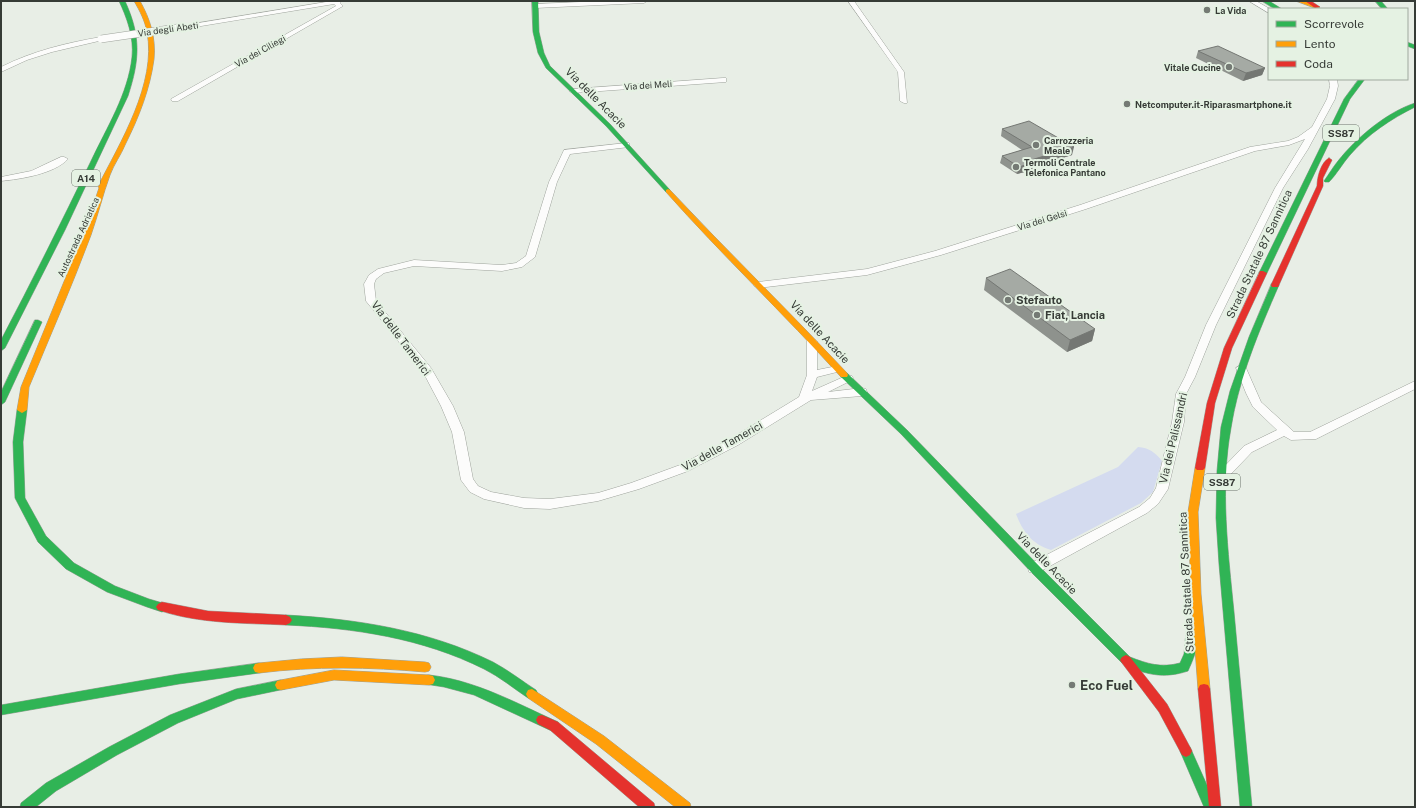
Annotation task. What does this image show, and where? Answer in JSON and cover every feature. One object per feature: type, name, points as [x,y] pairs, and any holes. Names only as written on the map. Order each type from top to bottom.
[{"type":"main road","name":"Autostrada Adriatica","points":[[1,348],[51,252],[102,144],[128,84],[134,61],[134,41],[130,21],[122,1]]},
{"type":"main road","name":"Autostrada Adriatica","points":[[64,267],[107,175],[136,110],[147,81],[151,39],[144,13],[137,1]]},
{"type":"main road","points":[[1265,1],[1277,8]]},
{"type":"main road","points":[[1300,1],[1317,7],[1308,1]]},
{"type":"main road","name":"Via delle Acacie","points":[[535,3],[536,32],[541,53],[548,67],[608,125],[647,166],[698,224],[758,284],[837,369],[904,432],[1034,568],[1126,660]]},
{"type":"main road","points":[[1347,99],[1350,84],[1348,80]]},
{"type":"main road","points":[[1347,99],[1361,80]]},
{"type":"main road","points":[[1357,100],[1362,80]]},
{"type":"main road","name":"Strada Statale 87 Sannitica","points":[[1215,807],[1196,594],[1194,512],[1207,423],[1216,384],[1228,348],[1250,299],[1347,99]]},
{"type":"main road","points":[[1320,186],[1328,180],[1340,163],[1367,134],[1391,116],[1415,105]]},
{"type":"main road","name":"SS87","points":[[1247,807],[1223,549],[1222,476],[1230,406],[1241,368],[1255,330],[1320,186],[1320,178],[1333,150]]},
{"type":"main road","points":[[107,175],[88,236],[25,387],[18,442],[20,498],[42,539],[70,566],[111,589],[147,603],[185,613],[234,618],[323,621],[376,628],[431,642],[489,666],[600,740],[685,807]]},
{"type":"main road","points":[[1,402],[41,317]]},
{"type":"main road","name":"SS87","points":[[1126,660],[1146,670],[1167,673],[1184,667],[1190,654],[1196,594]]},
{"type":"main road","points":[[1126,660],[1163,708],[1191,761],[1211,807]]},
{"type":"main road","points":[[1,710],[178,680],[297,663],[351,661],[434,668]]},
{"type":"main road","points":[[453,674],[466,678],[554,726],[649,807]]},
{"type":"main road","points":[[26,807],[51,787],[113,751],[174,719],[236,694],[334,675],[439,680],[475,691],[554,726]]},
{"type":"main road","points":[[507,689],[542,700]]},
{"type":"street","points":[[535,3],[644,1]]},
{"type":"street","points":[[851,1],[901,72],[904,101]]},
{"type":"street","points":[[1252,1],[1268,9]]},
{"type":"street","name":"Via degli Abeti","points":[[1,70],[16,62],[40,53],[68,45],[337,2]]},
{"type":"street","name":"Via dei Ciliegi","points":[[175,99],[340,6],[337,2]]},
{"type":"street","name":"Via dei Meli","points":[[573,91],[723,80]]},
{"type":"street","name":"Via dei Palissandri","points":[[1034,568],[1143,510],[1154,501],[1162,489],[1178,422],[1181,394],[1190,377],[1211,325],[1268,209],[1288,173],[1304,149],[1331,99],[1334,86],[1333,80]]},
{"type":"street","name":"Via dei Gelsi","points":[[758,284],[867,272],[938,253],[1090,205],[1253,149],[1289,143],[1307,135],[1317,125]]},
{"type":"street","name":"Via delle Tamerici","points":[[626,145],[567,152],[553,182],[530,258],[519,265],[502,268],[414,263],[381,271],[372,277],[369,284],[371,301],[427,370],[447,406],[458,432],[467,480],[474,489],[488,496],[524,503],[550,504],[598,497],[684,468],[734,442],[804,398],[848,378]]},
{"type":"street","points":[[1,179],[22,177],[49,168],[64,159]]},
{"type":"street","points":[[804,398],[812,375],[812,341]]},
{"type":"street","points":[[1241,368],[1257,404],[1291,436],[1312,436],[1415,385]]},
{"type":"street","points":[[812,375],[837,369]]},
{"type":"street","name":"Via delle Tamerici","points":[[804,398],[862,392]]},
{"type":"street","points":[[1222,476],[1241,454],[1284,431]]},
{"type":"shaded area","points":[[1138,447],[1152,451],[1162,461],[1153,492],[1141,503],[1051,550],[1033,541],[1025,532],[1016,514],[1118,467]]},
{"type":"building","points":[[1218,46],[1265,68],[1246,73],[1198,51]]},
{"type":"building","points":[[1029,121],[1074,147],[1031,160],[1034,162],[1019,167],[1002,156],[1032,147],[1002,129]]},
{"type":"building","points":[[1010,269],[1095,329],[1070,340],[986,278]]},
{"type":"traffic: fast","points":[[1,348],[38,277],[125,96],[133,69],[135,42],[128,14],[122,1]]},
{"type":"traffic: fast","points":[[535,1],[536,32],[541,53],[548,67],[608,125],[668,191]]},
{"type":"traffic: fast","points":[[1265,1],[1277,8]]},
{"type":"traffic: fast","points":[[1378,1],[1384,8]]},
{"type":"traffic: fast","points":[[1408,44],[1415,47]]},
{"type":"traffic: fast","points":[[1263,273],[1347,99],[1361,80]]},
{"type":"traffic: fast","points":[[1327,181],[1349,152],[1375,128],[1415,105]]},
{"type":"traffic: fast","points":[[1246,807],[1224,564],[1221,518],[1221,471],[1226,427],[1240,373],[1253,337],[1275,285]]},
{"type":"traffic: fast","points":[[1,402],[38,322]]},
{"type":"traffic: fast","points":[[844,375],[904,432],[1037,571],[1126,660]]},
{"type":"traffic: fast","points":[[22,410],[18,442],[20,498],[42,539],[70,566],[111,589],[147,603],[162,607]]},
{"type":"traffic: fast","points":[[286,620],[312,621],[364,627],[415,638],[465,655],[489,666],[532,694]]},
{"type":"traffic: fast","points":[[1128,661],[1143,668],[1156,671],[1169,671],[1184,667],[1190,654],[1192,632]]},
{"type":"traffic: fast","points":[[1,710],[179,679],[259,668]]},
{"type":"traffic: fast","points":[[429,680],[460,685],[493,697],[554,726]]},
{"type":"traffic: fast","points":[[26,807],[51,787],[113,751],[174,719],[236,694],[281,685]]},
{"type":"traffic: fast","points":[[1186,751],[1209,803]]},
{"type":"traffic: slow","points":[[101,186],[136,115],[148,76],[151,57],[151,38],[146,19],[137,1]]},
{"type":"traffic: slow","points":[[1299,1],[1317,7]]},
{"type":"traffic: slow","points":[[22,410],[25,387],[87,235],[107,175]]},
{"type":"traffic: slow","points":[[668,191],[698,224],[797,324],[844,375]]},
{"type":"traffic: slow","points":[[1200,468],[1193,512],[1196,594],[1204,689]]},
{"type":"traffic: slow","points":[[259,668],[280,665],[342,662],[425,667]]},
{"type":"traffic: slow","points":[[281,685],[334,675],[429,680]]},
{"type":"traffic: slow","points":[[532,694],[600,740],[685,807]]},
{"type":"traffic: jam","points":[[1308,1],[1317,7]]},
{"type":"traffic: jam","points":[[1275,285],[1320,186],[1320,178],[1329,160]]},
{"type":"traffic: jam","points":[[1200,468],[1211,403],[1228,348],[1263,273]]},
{"type":"traffic: jam","points":[[162,607],[177,611],[208,615],[286,620]]},
{"type":"traffic: jam","points":[[1126,660],[1163,708],[1186,751]]},
{"type":"traffic: jam","points":[[1204,689],[1215,807]]},
{"type":"traffic: jam","points":[[542,720],[554,726],[649,807]]},
{"type":"place","name":"La Vida","points":[[1207,10]]},
{"type":"place","name":"Vitale Cucine","points":[[1229,67]]},
{"type":"place","name":"Netcomputer.it-Riparasmartphone.it","points":[[1127,104]]},
{"type":"place","name":"Carrozzeria Meale","points":[[1036,145]]},
{"type":"place","name":"Termoli Centrale Telefonica Pantano","points":[[1016,167]]},
{"type":"place","name":"Stefauto","points":[[1008,300]]},
{"type":"place","name":"Fiat, Lancia","points":[[1037,315]]},
{"type":"place","name":"Eco Fuel","points":[[1072,685]]}]
